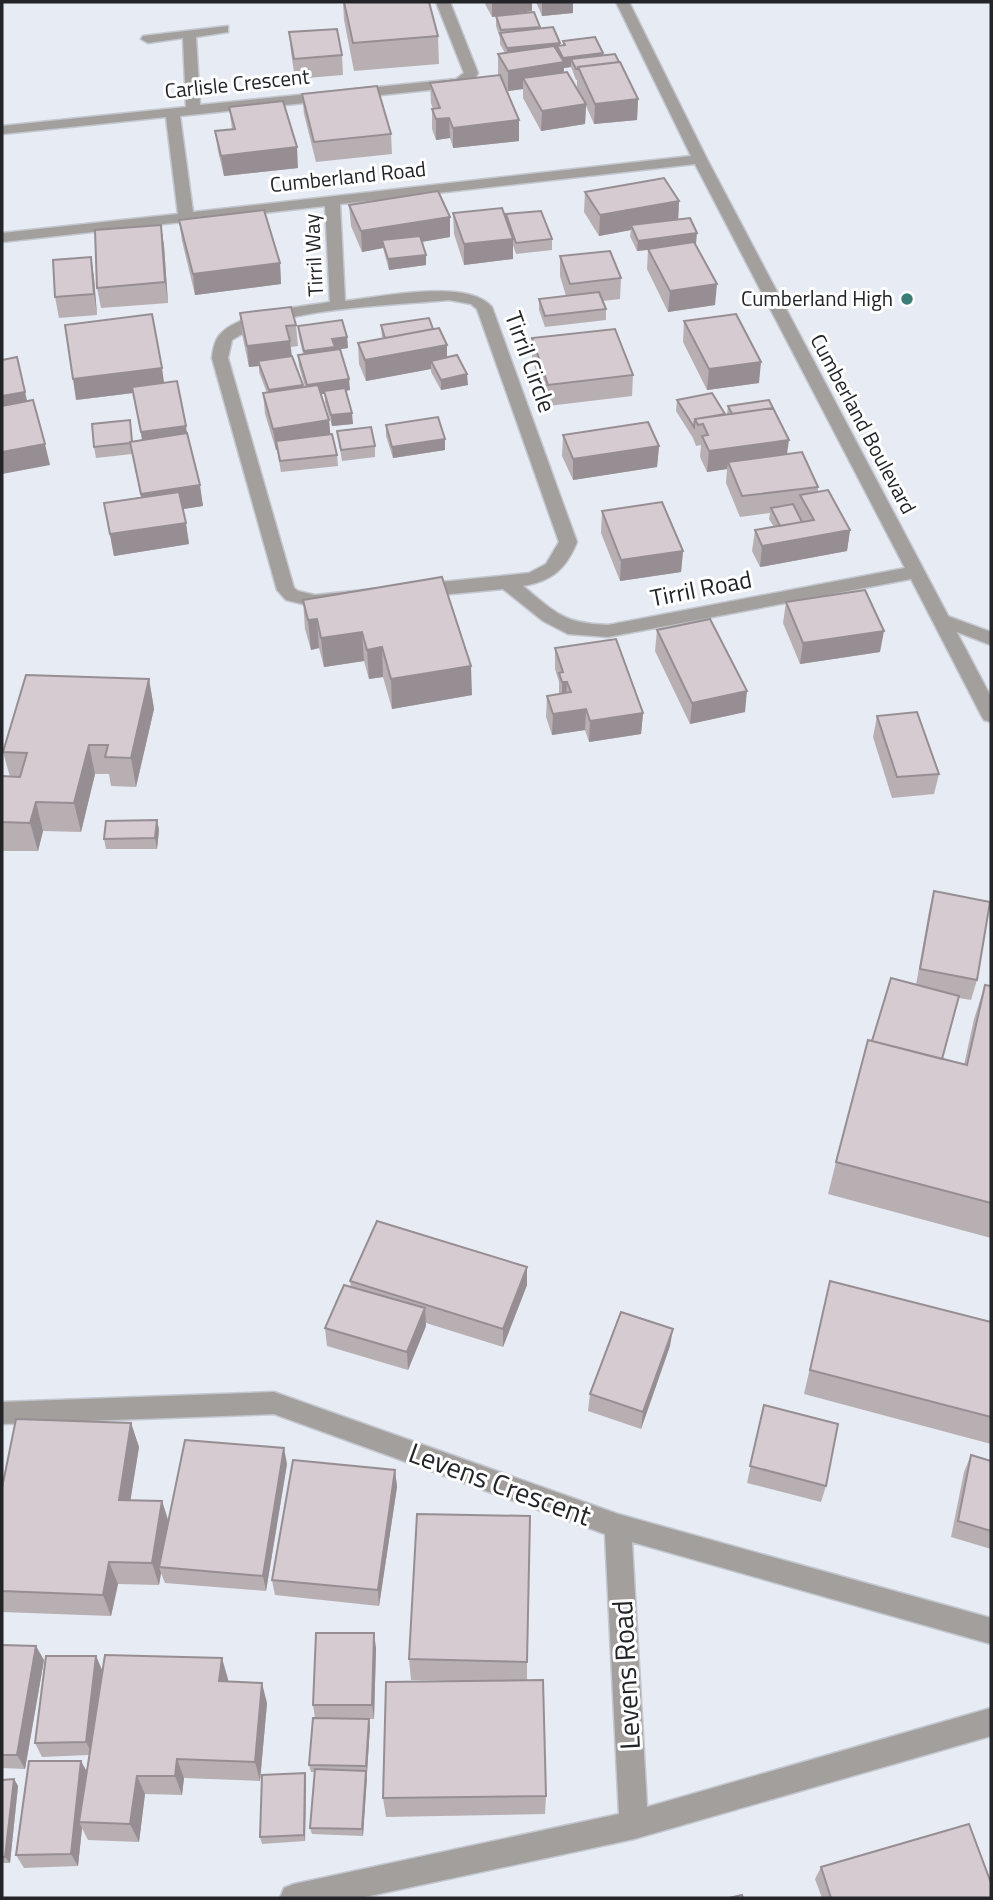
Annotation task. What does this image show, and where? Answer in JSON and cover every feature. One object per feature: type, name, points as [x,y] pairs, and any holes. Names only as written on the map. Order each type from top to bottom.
[{"type":"street","name":"Carlisle Crescent","points":[[2,131],[458,83],[468,79],[471,73],[443,2]]},
{"type":"street","name":"Cumberland Boulevard","points":[[623,2],[700,159],[991,715]]},
{"type":"street","points":[[148,39],[223,29]]},
{"type":"street","points":[[188,34],[193,110]]},
{"type":"street","points":[[172,111],[186,217]]},
{"type":"street","name":"Cumberland Road","points":[[2,238],[700,159]]},
{"type":"street","name":"Tirril Way","points":[[332,200],[338,307]]},
{"type":"street","name":"Tirril Circle","points":[[449,295],[476,300],[484,307],[568,542],[554,570],[533,579],[507,583],[315,601],[292,596],[286,590],[220,358],[221,346],[227,336],[257,320],[338,307],[449,295]]},
{"type":"street","name":"Tirril Road","points":[[507,583],[549,617],[574,630],[608,631],[917,572]]},
{"type":"street","points":[[942,620],[991,639]]},
{"type":"street","name":"Levens Crescent","points":[[2,1413],[274,1403],[618,1526],[991,1631]]},
{"type":"street","name":"Levens Road","points":[[618,1526],[634,1825]]},
{"type":"street","points":[[294,1898],[634,1825],[991,1722]]},
{"type":"building","points":[[344,2],[429,2],[438,36],[353,43]]},
{"type":"building","points":[[534,12],[540,27],[501,30],[496,16]]},
{"type":"building","points":[[553,27],[560,43],[507,48],[500,33]]},
{"type":"building","points":[[337,29],[342,55],[294,59],[289,32]]},
{"type":"building","points":[[595,37],[603,53],[563,58],[557,46],[565,45],[563,41]]},
{"type":"building","points":[[554,46],[564,62],[508,71],[498,54]]},
{"type":"building","points":[[615,54],[619,62],[578,69],[571,59]]},
{"type":"building","points":[[620,62],[638,99],[595,104],[578,67]]},
{"type":"building","points":[[567,72],[586,104],[542,111],[523,78]]},
{"type":"building","points":[[500,75],[519,120],[453,128],[449,118],[436,119],[432,109],[440,108],[430,83]]},
{"type":"building","points":[[377,86],[391,134],[314,142],[302,94]]},
{"type":"building","points":[[283,101],[297,147],[221,156],[215,131],[235,129],[229,107]]},
{"type":"building","points":[[664,178],[679,201],[600,215],[585,192]]},
{"type":"building","points":[[438,191],[450,217],[361,231],[349,205]]},
{"type":"building","points":[[502,208],[513,239],[464,244],[453,213]]},
{"type":"building","points":[[264,210],[280,263],[193,274],[179,220]]},
{"type":"building","points":[[541,211],[552,239],[516,243],[506,214]]},
{"type":"building","points":[[690,218],[697,233],[638,241],[631,225]]},
{"type":"building","points":[[161,225],[165,282],[97,288],[95,230]]},
{"type":"building","points":[[420,236],[426,255],[388,259],[382,240]]},
{"type":"building","points":[[694,242],[717,284],[670,291],[648,249]]},
{"type":"building","points":[[610,251],[621,278],[570,284],[560,256]]},
{"type":"building","points":[[91,257],[94,294],[55,297],[53,260]]},
{"type":"building","points":[[599,292],[606,309],[545,316],[539,299]]},
{"type":"building","points":[[291,307],[296,325],[286,326],[290,341],[247,346],[240,313]]},
{"type":"building","points":[[152,314],[162,368],[73,379],[65,325]]},
{"type":"building","points":[[736,314],[761,362],[709,369],[684,321]]},
{"type":"building","points":[[429,318],[433,329],[385,338],[381,325]]},
{"type":"building","points":[[342,320],[347,337],[332,339],[335,347],[304,351],[298,326]]},
{"type":"building","points":[[439,328],[447,345],[365,360],[358,343]]},
{"type":"building","points":[[615,329],[633,375],[548,385],[532,338]]},
{"type":"building","points":[[340,349],[349,379],[307,385],[298,355]]},
{"type":"building","points":[[457,355],[467,374],[441,380],[431,361]]},
{"type":"building","points":[[292,356],[303,385],[269,390],[258,361]]},
{"type":"building","points":[[17,357],[25,392],[2,396],[2,360]]},
{"type":"building","points":[[177,381],[186,426],[141,432],[132,387]]},
{"type":"building","points":[[318,385],[329,420],[273,429],[263,393]]},
{"type":"building","points":[[345,388],[352,413],[331,415],[324,391]]},
{"type":"building","points":[[712,393],[725,414],[695,419],[694,427],[677,400]]},
{"type":"building","points":[[33,400],[45,444],[2,452],[2,406]]},
{"type":"building","points":[[769,400],[773,408],[732,414],[728,406]]},
{"type":"building","points":[[773,408],[789,440],[709,451],[702,436],[708,435],[703,424],[698,425],[695,419]]},
{"type":"building","points":[[438,417],[445,439],[392,447],[386,425]]},
{"type":"building","points":[[130,420],[132,442],[94,447],[92,424]]},
{"type":"building","points":[[648,422],[659,446],[573,459],[563,435]]},
{"type":"building","points":[[371,427],[375,446],[341,450],[337,431]]},
{"type":"building","points":[[187,433],[200,485],[141,494],[130,442]]},
{"type":"building","points":[[332,434],[337,455],[280,461],[276,441]]},
{"type":"building","points":[[802,452],[818,487],[742,496],[728,462]]},
{"type":"building","points":[[828,490],[850,530],[762,546],[755,530],[814,520],[800,495]]},
{"type":"building","points":[[179,492],[186,523],[110,534],[104,503]]},
{"type":"building","points":[[662,502],[683,551],[621,560],[602,511]]},
{"type":"building","points":[[793,504],[802,522],[780,526],[771,508]]},
{"type":"building","points":[[442,577],[471,666],[391,679],[382,647],[367,650],[362,632],[321,638],[317,619],[308,620],[303,600]]},
{"type":"building","points":[[865,590],[884,631],[803,643],[786,602]]},
{"type":"building","points":[[710,619],[747,691],[692,703],[657,630]]},
{"type":"building","points":[[616,639],[643,713],[590,721],[586,709],[553,714],[547,696],[571,692],[567,682],[562,682],[559,673],[563,672],[555,648]]},
{"type":"building","points":[[26,675],[149,679],[131,758],[105,757],[108,745],[89,745],[74,803],[36,802],[30,823],[2,822],[2,776],[20,777],[27,753],[3,752]]},
{"type":"building","points":[[917,712],[939,774],[897,777],[877,716]]},
{"type":"building","points":[[157,820],[155,838],[104,839],[106,821]]},
{"type":"building","points":[[934,891],[990,902],[977,980],[920,969]]},
{"type":"building","points":[[891,978],[959,996],[942,1059],[872,1041]]},
{"type":"building","points":[[985,985],[991,986],[991,1203],[836,1162],[868,1040],[967,1065]]},
{"type":"building","points":[[377,1221],[527,1267],[503,1329],[350,1281]]},
{"type":"building","points":[[830,1281],[991,1322],[991,1417],[810,1370]]},
{"type":"building","points":[[344,1285],[425,1308],[407,1352],[325,1328]]},
{"type":"building","points":[[621,1312],[673,1329],[643,1412],[590,1394]]},
{"type":"building","points":[[764,1405],[838,1424],[826,1486],[750,1466]]},
{"type":"building","points":[[16,1419],[131,1423],[119,1500],[162,1501],[152,1563],[109,1562],[103,1595],[2,1591],[2,1488]]},
{"type":"building","points":[[185,1440],[284,1448],[263,1576],[159,1567]]},
{"type":"building","points":[[971,1455],[991,1461],[991,1531],[958,1521]]},
{"type":"building","points":[[293,1460],[395,1470],[378,1590],[272,1580]]},
{"type":"building","points":[[417,1514],[530,1516],[527,1662],[409,1659]]},
{"type":"building","points":[[316,1633],[374,1633],[372,1705],[313,1705]]},
{"type":"building","points":[[2,1645],[36,1646],[17,1755],[2,1755]]},
{"type":"building","points":[[105,1655],[222,1658],[219,1681],[262,1683],[255,1762],[177,1759],[175,1776],[137,1776],[130,1824],[79,1822]]},
{"type":"building","points":[[46,1656],[96,1656],[86,1742],[35,1743]]},
{"type":"building","points":[[543,1680],[546,1796],[383,1798],[386,1682]]},
{"type":"building","points":[[313,1718],[369,1719],[366,1766],[309,1765]]},
{"type":"building","points":[[29,1761],[81,1761],[71,1854],[16,1855]]},
{"type":"building","points":[[315,1769],[366,1771],[362,1829],[310,1828]]},
{"type":"building","points":[[305,1773],[304,1835],[260,1837],[262,1775]]},
{"type":"building","points":[[14,1779],[5,1857],[2,1857],[2,1780]]},
{"type":"building","points":[[969,1824],[991,1883],[991,1898],[831,1898],[821,1867]]},
{"type":"place","name":"Cumberland High","points":[[907,299]]}]
